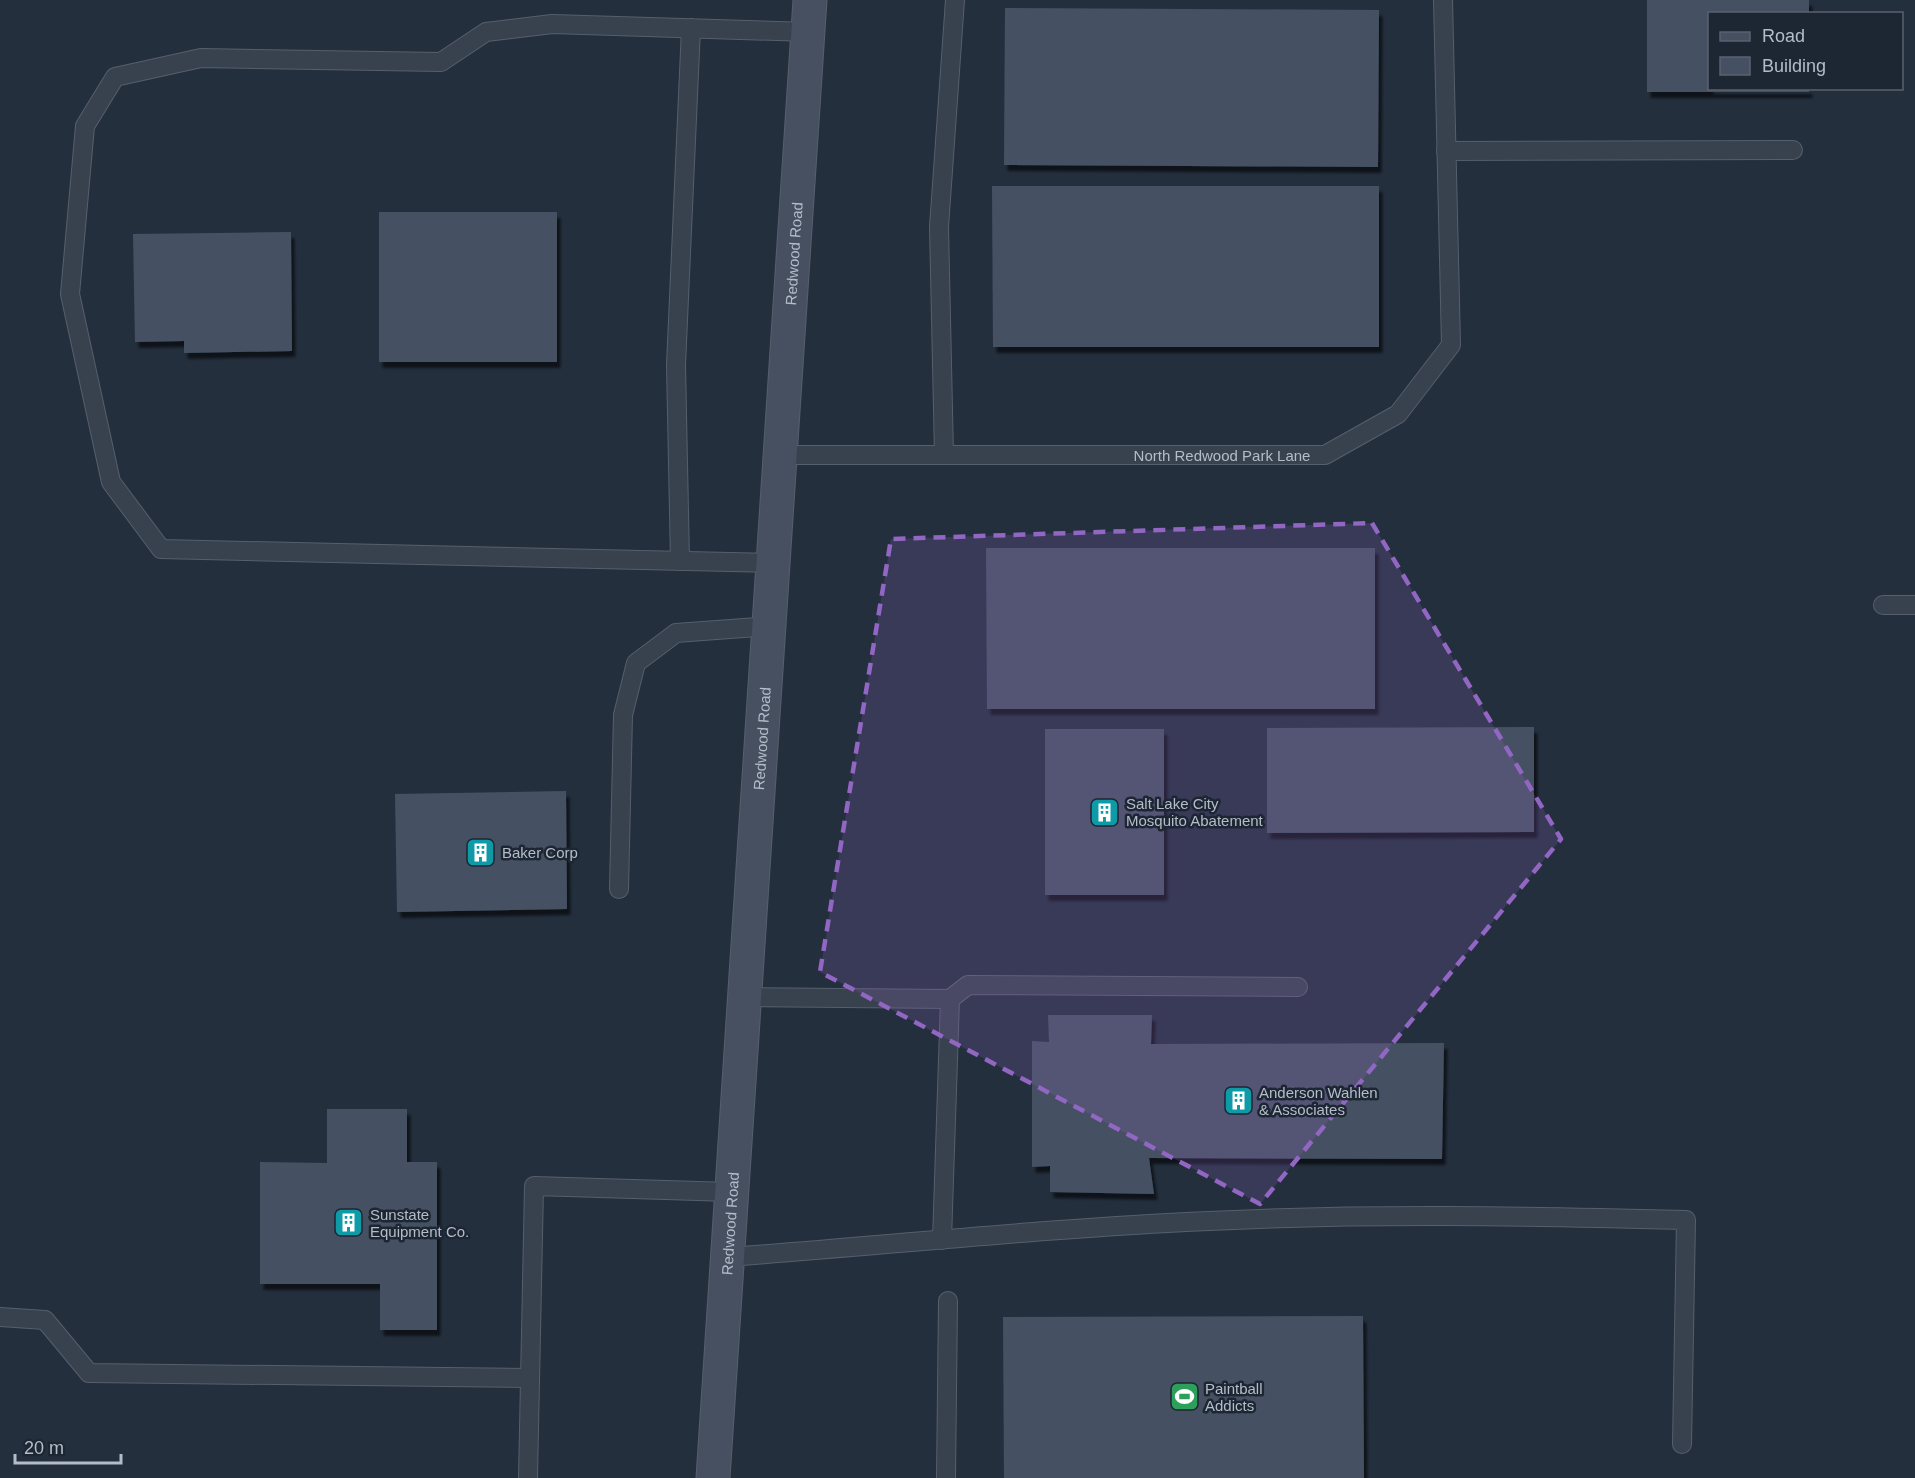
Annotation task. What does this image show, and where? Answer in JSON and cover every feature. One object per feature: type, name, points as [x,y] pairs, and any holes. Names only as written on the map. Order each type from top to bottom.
[{"type":"main road","name":"Redwood Road","points":[[713,1478],[782,455],[809,16]]},
{"type":"lane","points":[[944,455],[939,227],[955,0]]},
{"type":"lane","name":"North Redwood Park Lane","points":[[782,455],[1324,455],[1398,414],[1451,345],[1443,0]]},
{"type":"lane","points":[[774,563],[161,549],[111,482],[70,294],[85,126],[116,77],[201,58],[441,62],[486,32],[552,24],[692,28],[809,16]]},
{"type":"lane","points":[[680,561],[676,365],[692,28]]},
{"type":"lane","points":[[1446,151],[1793,150]]},
{"type":"lane","points":[[1883,605],[1915,605]]},
{"type":"lane","points":[[619,889],[623,715],[636,663],[676,633],[770,626]]},
{"type":"lane","points":[[744,997],[950,999],[968,986],[1298,987]]},
{"type":"lane","points":[[942,1240],[950,999]]},
{"type":"lane","points":[[528,1478],[534,1186],[731,1192]]},
{"type":"lane","points":[[729,1257],[1212,1220],[1474,1215],[1686,1220],[1682,1444]]},
{"type":"lane","points":[[946,1478],[948,1301]]},
{"type":"lane","points":[[0,1317],[45,1320],[89,1373],[530,1378]]},
{"type":"highlighted area","points":[[1372,523],[1561,839],[1260,1204],[820,972],[891,539]]},
{"type":"building","points":[[1647,0],[1809,0],[1809,12],[1708,12],[1708,90],[1809,90],[1809,92],[1647,92]]},
{"type":"building","points":[[1005,8],[1379,10],[1378,167],[1004,165]]},
{"type":"building","points":[[992,186],[1379,186],[1379,347],[993,347]]},
{"type":"building","points":[[379,212],[557,212],[557,362],[379,362]]},
{"type":"building","points":[[291,232],[292,351],[184,353],[184,341],[135,342],[133,234]]},
{"type":"building","points":[[986,548],[1375,548],[1375,709],[987,709]]},
{"type":"building","points":[[1534,727],[1534,832],[1267,833],[1267,728]]},
{"type":"building","name":"Salt Lake City Mosquito Abatement","points":[[1045,729],[1164,729],[1164,895],[1045,895]]},
{"type":"building","name":"Baker Corp","points":[[566,791],[567,909],[397,912],[395,794]]},
{"type":"building","name":"Anderson Wahlen & Associates","points":[[1048,1015],[1152,1015],[1151,1044],[1444,1043],[1442,1159],[1149,1158],[1154,1194],[1050,1192],[1050,1166],[1032,1167],[1032,1041],[1049,1042]]},
{"type":"building","name":"Sunstate Equipment Co.","points":[[327,1109],[407,1109],[407,1162],[437,1162],[437,1330],[380,1330],[380,1284],[260,1284],[260,1162],[327,1163]]},
{"type":"building","name":"Paintball Addicts","points":[[1363,1316],[1364,1478],[1004,1478],[1003,1317]]},
{"type":"place","name":"Salt Lake City Mosquito Abatement","points":[[1105,812]]},
{"type":"place","name":"Baker Corp","points":[[481,852]]},
{"type":"place","name":"Anderson Wahlen & Associates","points":[[1238,1101]]},
{"type":"place","name":"Sunstate Equipment Co.","points":[[349,1223]]},
{"type":"place","name":"Paintball Addicts","points":[[1184,1397]]}]
